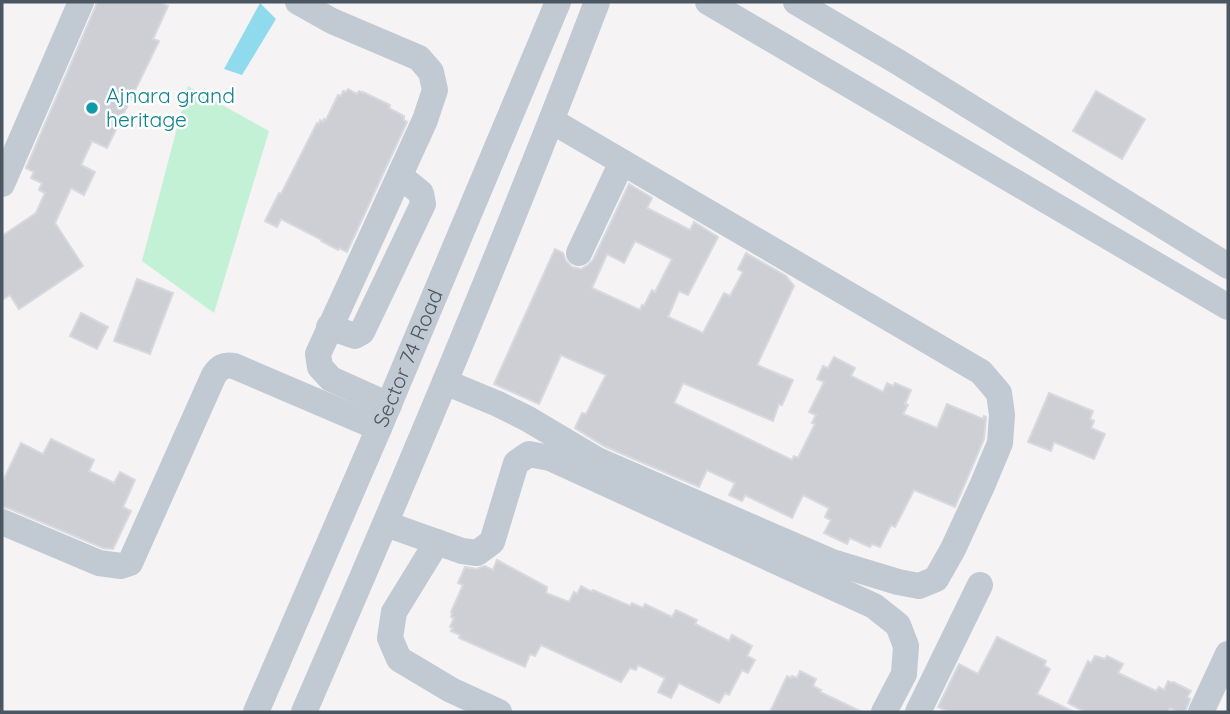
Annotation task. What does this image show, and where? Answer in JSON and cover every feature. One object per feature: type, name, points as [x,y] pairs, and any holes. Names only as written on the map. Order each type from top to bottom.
[{"type":"street","points":[[2,184],[81,2]]},
{"type":"street","points":[[298,2],[332,21],[419,58],[431,72],[436,90],[400,176],[421,193],[424,204],[362,332],[355,336],[329,327],[318,354],[320,367],[331,379],[384,417]]},
{"type":"street","name":"Sector 74 Road","points":[[256,712],[384,417],[558,2]]},
{"type":"street","name":"Sector 74 Road","points":[[304,712],[445,382],[552,121],[597,2]]},
{"type":"street","points":[[708,2],[1228,307]]},
{"type":"street","points":[[796,2],[910,69],[1228,266]]},
{"type":"street","points":[[445,382],[518,414],[597,460],[832,562],[919,586],[936,579],[953,549],[1000,443],[1002,415],[999,393],[981,372],[552,121]]},
{"type":"street","points":[[579,253],[622,162]]},
{"type":"street","points":[[2,522],[99,564],[121,566],[130,563],[214,375],[218,369],[227,365],[320,403],[384,417]]},
{"type":"street","points":[[320,403],[331,379]]},
{"type":"street","points":[[386,524],[462,551],[477,553],[492,542],[516,463],[529,454],[550,458],[874,606],[898,625],[906,646],[904,674],[884,712]]},
{"type":"street","points":[[437,542],[394,612],[390,638],[399,659],[451,690],[499,712]]},
{"type":"street","points":[[918,712],[980,585]]},
{"type":"street","points":[[1201,712],[1228,654]]},
{"type":"green space","points":[[188,86],[269,131],[214,313],[142,261]]},
{"type":"water","points":[[260,3],[276,19],[242,75],[224,69]]},
{"type":"building","name":"Ajnara grand heritage","points":[[97,2],[160,2],[168,6],[153,39],[159,41],[107,148],[92,141],[81,165],[95,172],[84,195],[71,188],[55,223],[83,266],[19,309],[10,295],[2,300],[2,236],[36,213],[45,193],[39,190],[42,183],[31,178],[34,172],[26,168]]},
{"type":"building","points":[[348,89],[357,94],[359,91],[363,92],[390,105],[389,108],[404,116],[407,122],[347,252],[339,248],[338,250],[281,219],[277,227],[265,221],[317,123],[326,120],[338,95],[341,96],[343,91]]},
{"type":"building","points":[[1096,91],[1145,119],[1122,159],[1073,131]]},
{"type":"building","points":[[629,184],[652,198],[647,208],[690,230],[694,222],[718,237],[688,295],[679,291],[668,317],[703,333],[724,293],[730,296],[743,272],[738,269],[746,253],[786,276],[794,286],[757,365],[793,380],[773,421],[683,383],[674,403],[792,460],[794,456],[798,458],[815,424],[812,423],[816,415],[809,412],[824,382],[817,379],[823,366],[828,368],[834,357],[855,368],[851,376],[883,392],[887,383],[893,386],[895,383],[911,390],[903,414],[937,428],[947,404],[983,419],[986,417],[984,439],[955,507],[914,490],[895,527],[891,525],[880,547],[872,544],[870,547],[850,538],[847,544],[824,533],[831,520],[825,517],[829,508],[803,495],[792,518],[745,495],[742,501],[729,495],[735,483],[707,470],[699,487],[604,446],[575,428],[582,413],[586,414],[606,375],[561,355],[539,404],[494,384],[555,249],[563,253],[572,267],[581,269],[593,260]],"holes":[[[635,241],[672,259],[655,292],[652,290],[640,310],[592,288],[607,254],[624,263]]]},
{"type":"building","points":[[137,279],[173,293],[150,354],[114,341]]},
{"type":"building","points":[[81,313],[108,327],[97,349],[70,336]]},
{"type":"building","points":[[1049,393],[1093,411],[1090,419],[1094,421],[1091,428],[1105,434],[1094,459],[1054,442],[1051,451],[1028,442]]},
{"type":"building","points":[[51,439],[94,460],[89,471],[114,483],[120,472],[135,480],[123,507],[131,511],[113,549],[103,548],[2,507],[2,483],[21,443],[43,454]]},
{"type":"building","points":[[497,560],[547,587],[546,593],[569,602],[581,586],[630,606],[632,603],[643,608],[645,604],[672,617],[676,610],[697,620],[695,624],[729,641],[732,635],[752,646],[747,656],[755,660],[748,673],[742,670],[729,695],[725,693],[719,703],[679,683],[671,698],[658,692],[665,678],[638,665],[636,670],[630,668],[621,682],[541,645],[535,656],[530,654],[525,667],[459,638],[460,635],[451,631],[454,618],[451,617],[451,612],[463,585],[458,583],[465,567],[476,569],[485,566],[493,570]]},
{"type":"building","points":[[997,637],[1046,661],[1044,666],[1050,669],[1037,694],[1074,712],[949,712],[938,707],[959,664],[978,674]]},
{"type":"building","points":[[1095,656],[1105,659],[1107,656],[1123,664],[1118,673],[1156,691],[1159,687],[1164,690],[1168,681],[1191,691],[1187,697],[1190,699],[1185,712],[1170,708],[1167,712],[1085,712],[1068,703],[1088,661],[1091,663]]},
{"type":"building","points":[[800,671],[816,679],[813,686],[821,690],[820,692],[862,712],[770,712],[787,676],[797,678]]},
{"type":"place","name":"Ajnara grand heritage","points":[[92,108]]}]
